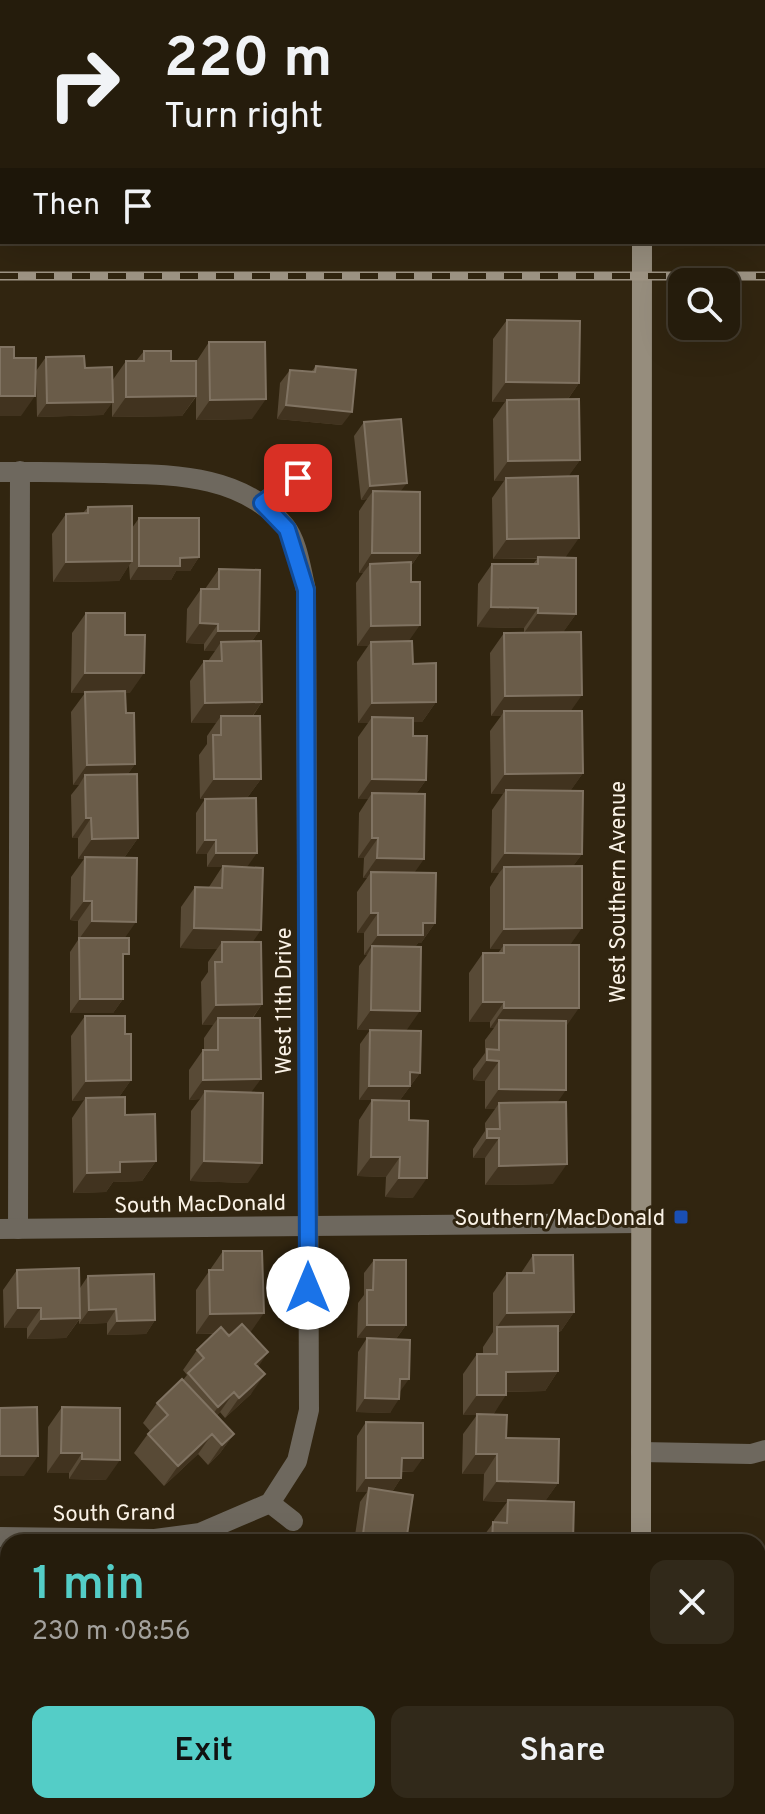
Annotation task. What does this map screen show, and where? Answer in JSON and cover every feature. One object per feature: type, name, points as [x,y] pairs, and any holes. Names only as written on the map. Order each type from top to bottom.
[{"type":"main road","name":"West Southern Avenue","points":[[641,1534],[642,244]]},
{"type":"street","points":[[9,1229],[10,472],[181,475],[227,486],[262,503],[298,478]]},
{"type":"street","name":"West 11th Drive","points":[[262,503],[287,529],[306,590],[309,1410],[297,1461],[270,1503]]},
{"type":"street","name":"South MacDonald","points":[[9,1229],[640,1223]]},
{"type":"street","points":[[641,1452],[751,1454],[765,1450]]},
{"type":"street","points":[[270,1503],[293,1521]]},
{"type":"street","name":"South Grand","points":[[192,1534],[270,1503]]},
{"type":"building","points":[[507,320],[580,321],[579,383],[506,382]]},
{"type":"building","points":[[209,342],[265,342],[266,399],[210,400]]},
{"type":"building","points":[[0,347],[14,347],[14,358],[36,358],[35,396],[0,396]]},
{"type":"building","points":[[144,351],[171,351],[171,361],[196,361],[196,396],[126,397],[126,361],[144,361]]},
{"type":"building","points":[[84,356],[85,368],[112,367],[113,402],[47,403],[46,357]]},
{"type":"building","points":[[316,366],[356,370],[352,412],[286,405],[290,370],[315,372]]},
{"type":"building","points":[[579,399],[580,460],[508,461],[507,400]]},
{"type":"building","points":[[401,419],[407,483],[370,486],[364,422]]},
{"type":"building","points":[[578,476],[579,538],[507,539],[506,478]]},
{"type":"building","points":[[373,491],[420,492],[420,553],[372,553]]},
{"type":"building","points":[[132,506],[132,561],[66,562],[66,514],[88,513],[88,507]]},
{"type":"building","points":[[139,518],[199,518],[199,557],[180,558],[180,566],[139,566]]},
{"type":"building","points":[[538,557],[576,558],[576,614],[538,613],[538,608],[491,607],[492,564],[538,564]]},
{"type":"building","points":[[411,562],[411,582],[420,582],[420,625],[371,626],[370,564]]},
{"type":"building","points":[[219,569],[260,570],[259,631],[218,631],[218,624],[200,623],[201,589],[219,589]]},
{"type":"building","points":[[86,613],[125,613],[125,635],[145,635],[144,673],[85,673]]},
{"type":"building","points":[[581,632],[582,695],[505,696],[504,633]]},
{"type":"building","points":[[261,641],[262,702],[205,703],[204,661],[222,661],[221,642]]},
{"type":"building","points":[[412,641],[413,664],[436,663],[436,702],[372,703],[371,642]]},
{"type":"building","points":[[125,691],[126,713],[134,713],[135,764],[87,765],[85,692]]},
{"type":"building","points":[[504,711],[582,711],[583,773],[505,774]]},
{"type":"building","points":[[221,716],[260,716],[261,779],[214,779],[213,735],[221,735]]},
{"type":"building","points":[[372,717],[413,718],[413,736],[427,736],[426,780],[372,779]]},
{"type":"building","points":[[137,774],[138,838],[92,839],[91,818],[86,818],[85,775]]},
{"type":"building","points":[[506,790],[583,791],[582,854],[505,853]]},
{"type":"building","points":[[372,793],[425,794],[424,859],[377,858],[378,838],[372,838]]},
{"type":"building","points":[[256,798],[257,853],[216,853],[216,840],[205,840],[205,799]]},
{"type":"building","points":[[85,857],[137,858],[136,922],[92,921],[92,901],[84,901]]},
{"type":"building","points":[[223,866],[263,868],[261,930],[194,928],[195,887],[222,888]]},
{"type":"building","points":[[582,866],[582,928],[504,929],[504,867]]},
{"type":"building","points":[[371,872],[436,873],[435,923],[423,923],[423,935],[378,935],[378,913],[371,913]]},
{"type":"building","points":[[79,938],[129,938],[129,954],[123,954],[123,999],[80,999]]},
{"type":"building","points":[[222,942],[261,942],[262,1004],[216,1005],[215,962],[222,962]]},
{"type":"building","points":[[504,945],[579,945],[579,1008],[504,1008],[504,1002],[483,1002],[483,953],[504,953]]},
{"type":"building","points":[[372,946],[421,947],[420,1011],[371,1010]]},
{"type":"building","points":[[85,1016],[125,1016],[125,1034],[131,1034],[131,1080],[86,1081]]},
{"type":"building","points":[[218,1018],[260,1018],[261,1079],[203,1080],[203,1050],[218,1050]]},
{"type":"building","points":[[499,1020],[566,1021],[566,1090],[499,1089],[499,1061],[487,1060],[487,1049],[499,1050]]},
{"type":"building","points":[[370,1030],[421,1031],[420,1073],[410,1072],[410,1086],[369,1086]]},
{"type":"building","points":[[205,1091],[263,1093],[262,1163],[204,1161]]},
{"type":"building","points":[[125,1097],[125,1115],[155,1114],[156,1161],[120,1162],[120,1172],[87,1173],[86,1098]]},
{"type":"building","points":[[372,1100],[409,1101],[409,1120],[428,1121],[427,1178],[399,1178],[400,1157],[371,1157]]},
{"type":"building","points":[[566,1102],[567,1164],[499,1166],[499,1138],[487,1138],[487,1129],[500,1129],[499,1103]]},
{"type":"building","points":[[223,1251],[262,1251],[264,1313],[210,1314],[209,1270],[223,1270]]},
{"type":"building","points":[[533,1255],[573,1255],[574,1312],[507,1313],[507,1273],[534,1273]]},
{"type":"building","points":[[374,1260],[406,1260],[406,1325],[367,1325],[367,1290],[373,1290]]},
{"type":"building","points":[[79,1268],[80,1318],[41,1319],[41,1308],[18,1308],[17,1270]]},
{"type":"building","points":[[154,1274],[155,1320],[117,1321],[116,1309],[89,1310],[88,1276]]},
{"type":"building","points":[[242,1324],[268,1352],[255,1364],[265,1374],[239,1398],[234,1392],[218,1407],[188,1373],[204,1358],[197,1350],[221,1327],[229,1336]]},
{"type":"building","points":[[558,1326],[558,1371],[506,1372],[506,1395],[477,1395],[477,1354],[497,1354],[497,1327]]},
{"type":"building","points":[[367,1338],[410,1340],[409,1379],[400,1379],[399,1399],[365,1398]]},
{"type":"building","points":[[182,1379],[234,1434],[222,1445],[212,1434],[178,1466],[148,1434],[168,1415],[157,1403]]},
{"type":"building","points":[[37,1407],[38,1456],[0,1456],[0,1408]]},
{"type":"building","points":[[62,1407],[120,1408],[120,1460],[82,1459],[82,1453],[61,1453]]},
{"type":"building","points":[[477,1414],[507,1415],[506,1438],[559,1439],[558,1483],[497,1481],[497,1454],[476,1454]]},
{"type":"building","points":[[366,1422],[423,1423],[423,1458],[402,1458],[401,1478],[366,1478]]},
{"type":"building","points":[[369,1488],[413,1495],[407,1534],[363,1534]]},
{"type":"building","points":[[508,1500],[574,1502],[573,1534],[492,1534],[493,1522],[507,1523]]},
{"type":"railway","points":[[0,276],[765,276]]},
{"type":"place","name":"Southern/MacDonald","points":[[681,1217]]},
{"type":"route","points":[[298,478],[262,503],[287,529],[306,590],[308,1288]]}]
